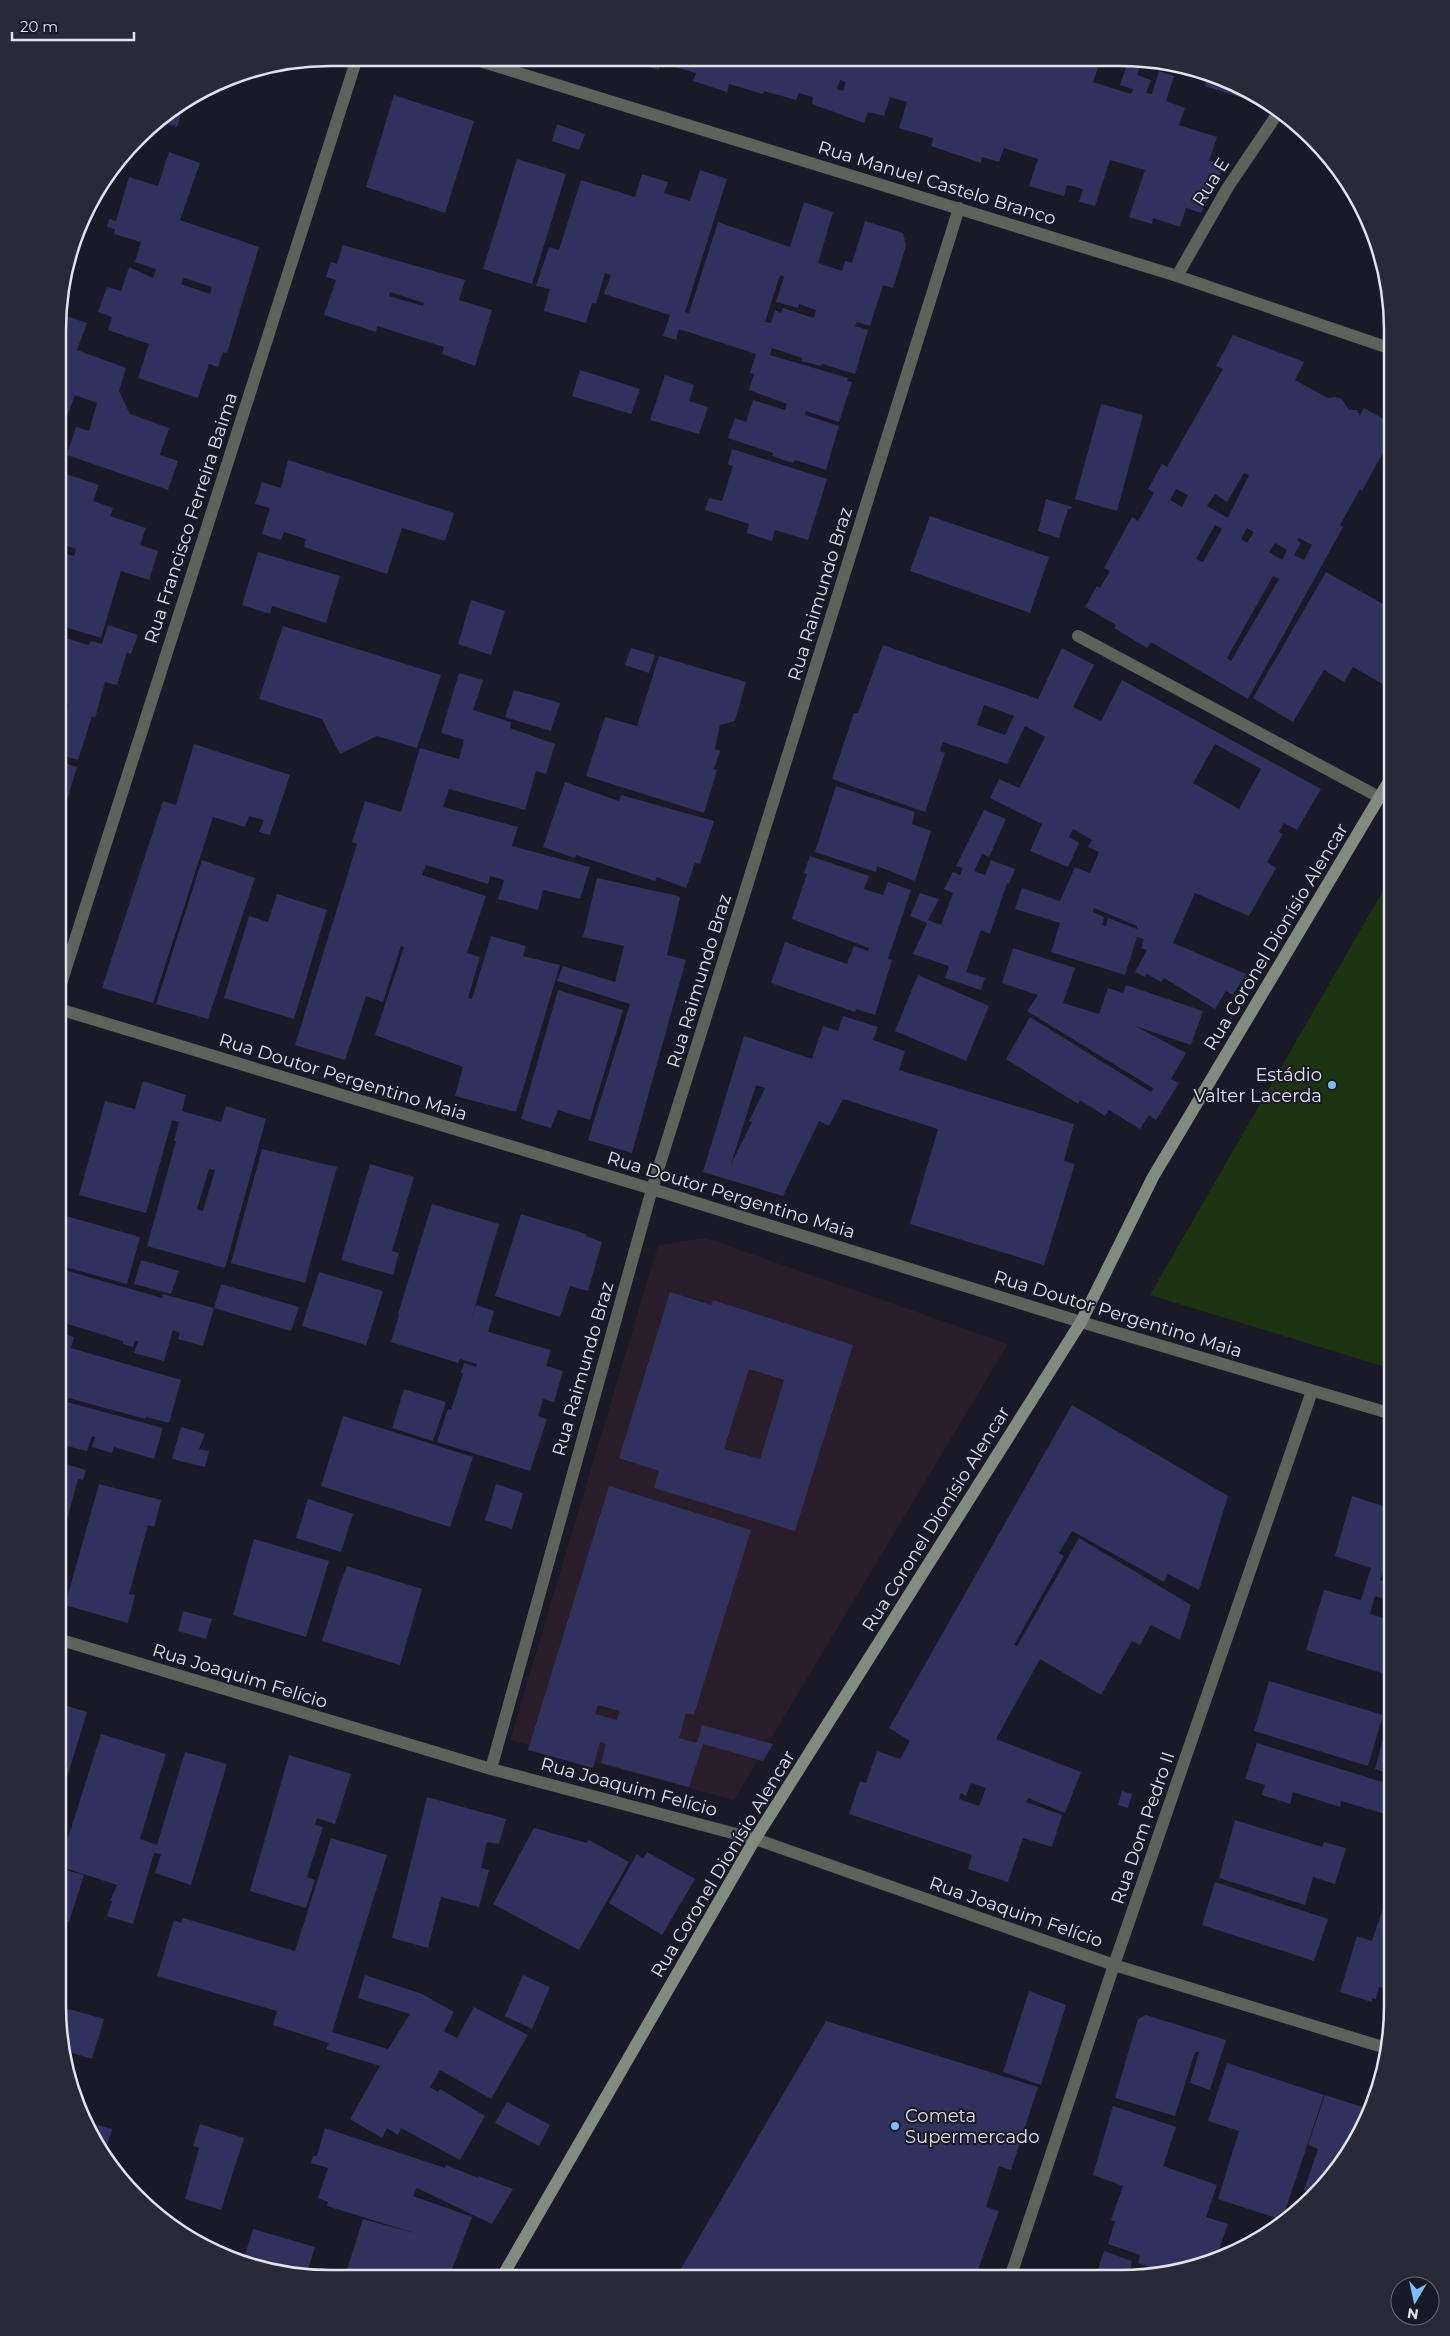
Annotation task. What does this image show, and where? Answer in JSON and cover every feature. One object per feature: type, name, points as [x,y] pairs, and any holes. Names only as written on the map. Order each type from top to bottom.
[{"type":"main road","name":"Rua Coronel Dionísio Alencar","points":[[506,2270],[755,1838],[1081,1322],[1153,1177],[1384,790]]},
{"type":"street","name":"Rua Francisco Ferreira Baima","points":[[66,968],[354,66]]},
{"type":"street","name":"Rua Manuel Castelo Branco","points":[[496,66],[1177,276],[1384,346]]},
{"type":"street","name":"Rua E","points":[[1177,276],[1228,187],[1275,117]]},
{"type":"street","name":"Rua Raimundo Braz","points":[[491,1769],[652,1189],[959,208]]},
{"type":"street","points":[[1078,636],[1380,797]]},
{"type":"street","name":"Rua Doutor Pergentino Maia","points":[[66,1011],[652,1189],[1081,1322],[1384,1412]]},
{"type":"street","name":"Rua Dom Pedro II","points":[[1013,2270],[1114,1965],[1312,1391]]},
{"type":"street","name":"Rua Joaquim Felício","points":[[66,1641],[491,1769],[755,1838],[1114,1965],[1380,2046]]},
{"type":"shaded area","points":[[706,1238],[1008,1344],[734,1800],[510,1740],[658,1245]]},
{"type":"green space","name":"Estádio Valter Lacerda","points":[[1384,889],[1384,1367],[1150,1295]]},
{"type":"building","points":[[645,66],[660,66],[659,70]]},
{"type":"building","points":[[672,66],[1091,66],[1098,68],[1093,82],[1131,94],[1133,89],[1120,85],[1126,66],[1140,67],[1137,75],[1151,80],[1146,93],[1152,94],[1159,71],[1174,76],[1166,101],[1185,108],[1179,125],[1217,137],[1209,161],[1224,166],[1201,213],[1186,208],[1180,227],[1153,218],[1152,224],[1129,217],[1145,170],[1110,160],[1095,206],[1079,202],[1083,189],[1067,185],[1064,196],[1029,186],[1038,159],[1004,148],[999,162],[982,157],[981,163],[931,146],[933,138],[899,128],[907,102],[890,97],[884,116],[868,112],[864,123],[812,104],[813,97],[799,93],[796,100],[764,91],[763,94],[729,84],[727,92],[693,81],[696,73]],"holes":[[[840,80],[846,82],[843,91],[837,89]]]},
{"type":"building","points":[[1207,81],[1249,100],[1205,86]]},
{"type":"building","points":[[394,95],[474,121],[445,213],[366,187]]},
{"type":"building","points":[[182,112],[177,127],[166,124]]},
{"type":"building","points":[[557,124],[585,134],[579,150],[552,141]]},
{"type":"building","points":[[169,152],[200,163],[180,220],[259,247],[227,353],[223,352],[218,367],[209,364],[198,398],[138,378],[149,344],[108,330],[112,317],[98,312],[107,287],[121,291],[129,267],[153,278],[156,269],[135,262],[141,242],[114,234],[115,229],[107,227],[109,219],[116,221],[129,177],[158,186]],"holes":[[[184,278],[212,287],[210,294],[181,284]]]},
{"type":"building","points":[[517,159],[566,174],[532,284],[483,269]]},
{"type":"building","points":[[700,170],[727,179],[685,312],[689,313],[718,222],[790,247],[804,202],[833,212],[818,263],[842,271],[845,261],[852,263],[865,221],[903,233],[906,246],[893,288],[883,285],[870,326],[857,322],[855,326],[868,330],[855,374],[822,364],[821,366],[801,361],[802,358],[772,348],[770,355],[848,378],[847,381],[852,382],[839,422],[806,411],[805,415],[839,426],[826,470],[795,460],[793,463],[772,456],[773,453],[728,438],[735,418],[746,422],[753,400],[785,410],[787,404],[749,390],[754,374],[750,373],[756,354],[679,329],[676,340],[663,336],[670,315],[604,294],[611,275],[605,273],[596,304],[592,303],[586,323],[544,311],[550,289],[536,286],[549,247],[559,250],[581,180],[635,197],[642,174],[668,182],[664,193],[690,201]],"holes":[[[780,275],[784,277],[776,302],[798,308],[799,304],[816,310],[814,318],[783,308],[781,313],[775,310],[771,323],[765,322]]]},
{"type":"building","points":[[343,245],[465,280],[459,300],[492,310],[475,366],[442,354],[444,347],[377,326],[376,332],[324,315],[336,280],[326,277],[331,262],[337,264]],"holes":[[[390,292],[424,303],[423,306],[389,296]]]},
{"type":"building","points":[[67,316],[87,323],[77,350],[126,368],[119,391],[130,414],[169,428],[160,455],[178,461],[168,490],[67,455],[76,427],[89,431],[97,403],[75,395],[66,419]]},
{"type":"building","points":[[1233,335],[1304,362],[1295,380],[1328,398],[1336,397],[1342,399],[1349,410],[1357,410],[1360,416],[1364,408],[1384,419],[1384,451],[1362,491],[1360,489],[1340,525],[1343,527],[1248,699],[1151,642],[1147,648],[1114,628],[1116,625],[1085,607],[1097,586],[1100,588],[1110,571],[1104,568],[1132,517],[1138,521],[1154,493],[1148,489],[1162,464],[1167,467],[1223,369],[1216,366]],"holes":[[[1244,473],[1249,475],[1228,518],[1207,506],[1215,494],[1227,502]],[[1176,489],[1188,495],[1182,507],[1170,500]],[[1215,525],[1222,529],[1203,562],[1196,559]],[[1247,528],[1254,532],[1247,543],[1241,539]],[[1299,538],[1312,545],[1304,560],[1294,555],[1301,543],[1298,541]],[[1275,543],[1287,550],[1282,560],[1269,552]],[[1273,576],[1279,579],[1231,661],[1227,658]]]},
{"type":"building","points":[[580,370],[640,389],[631,414],[572,396]]},
{"type":"building","points":[[665,375],[694,385],[689,401],[708,407],[699,434],[650,420]]},
{"type":"building","points":[[1101,404],[1143,415],[1117,511],[1075,499]]},
{"type":"building","points":[[732,449],[827,479],[808,540],[775,530],[772,541],[747,533],[749,524],[705,510],[709,498],[722,501],[733,466],[728,464]]},
{"type":"building","points":[[288,460],[454,513],[445,541],[402,528],[387,574],[304,547],[306,539],[284,532],[281,540],[262,534],[270,508],[255,504],[262,482],[281,488]]},
{"type":"building","points":[[66,474],[99,485],[93,501],[113,508],[110,516],[146,528],[140,545],[158,551],[149,580],[121,571],[101,638],[66,627],[66,554],[74,556],[76,549],[66,545]]},
{"type":"building","points":[[1046,499],[1072,507],[1068,509],[1059,538],[1038,531]]},
{"type":"building","points":[[930,516],[1049,557],[1030,613],[910,571]]},
{"type":"building","points":[[258,552],[340,576],[326,623],[272,606],[270,614],[242,605]]},
{"type":"building","points":[[1326,572],[1384,605],[1384,685],[1353,667],[1344,682],[1324,670],[1293,722],[1253,698]]},
{"type":"building","points":[[471,600],[505,611],[491,655],[458,644]]},
{"type":"building","points":[[108,625],[138,635],[131,654],[127,652],[117,685],[105,682],[95,718],[92,716],[78,760],[66,756],[66,709],[68,705],[66,704],[66,638],[88,645],[91,641],[102,644]]},
{"type":"building","points":[[283,626],[441,675],[417,748],[377,736],[340,754],[322,719],[259,699]]},
{"type":"building","points":[[883,645],[1038,699],[1062,648],[1094,665],[1073,707],[1101,721],[1122,680],[1321,789],[1297,830],[1284,823],[1279,832],[1283,834],[1267,862],[1276,868],[1249,916],[1195,893],[1173,943],[1246,974],[1233,995],[1226,991],[1215,1009],[1164,978],[1161,982],[1147,974],[1145,977],[1135,972],[1147,950],[1141,948],[1144,939],[1137,937],[1125,975],[1051,952],[1060,923],[1015,909],[1022,888],[1060,901],[1075,867],[1090,873],[1099,852],[1088,847],[1092,840],[1073,829],[1069,837],[1079,843],[1068,867],[1030,851],[1042,824],[990,798],[999,779],[1019,788],[1045,737],[1025,726],[1007,764],[943,742],[940,751],[945,753],[925,812],[832,779],[854,713],[858,713]],"holes":[[[984,705],[1014,716],[1005,735],[977,725]],[[1215,744],[1261,769],[1239,809],[1193,783]],[[1094,908],[1137,926],[1137,929],[1108,918],[1106,926],[1102,925],[1104,917],[1093,912]]]},
{"type":"building","points":[[631,648],[655,655],[649,673],[625,665]]},
{"type":"building","points":[[659,656],[746,682],[735,721],[720,725],[715,749],[720,751],[714,769],[717,770],[704,813],[586,776],[605,717],[637,726]]},
{"type":"building","points":[[459,673],[483,680],[473,710],[511,722],[510,728],[555,744],[546,774],[536,771],[525,810],[449,789],[443,807],[518,827],[512,846],[590,867],[580,899],[543,890],[538,910],[498,899],[504,880],[490,876],[488,884],[426,865],[422,875],[486,896],[467,953],[480,957],[468,998],[472,999],[491,936],[526,946],[523,956],[560,965],[516,1112],[455,1096],[463,1067],[375,1035],[404,947],[401,946],[383,1002],[366,996],[345,1060],[295,1045],[357,844],[352,842],[365,801],[401,812],[420,748],[459,759],[464,740],[441,733]]},
{"type":"building","points":[[514,690],[560,703],[551,731],[505,717]]},
{"type":"building","points":[[194,744],[290,775],[270,835],[259,832],[264,820],[249,816],[245,827],[213,817],[153,1003],[102,988],[163,801],[176,805]]},
{"type":"building","points":[[66,763],[77,767],[66,804]]},
{"type":"building","points":[[565,782],[619,801],[621,795],[714,821],[700,864],[695,863],[686,888],[657,877],[655,881],[576,855],[575,858],[543,847]]},
{"type":"building","points":[[836,786],[915,812],[912,824],[931,831],[915,881],[877,866],[876,872],[815,852]]},
{"type":"building","points":[[984,810],[1006,819],[989,857],[982,854],[974,871],[985,875],[991,860],[1015,869],[1009,884],[1007,883],[990,934],[981,930],[966,972],[985,978],[981,990],[945,978],[949,966],[913,954],[927,923],[910,916],[920,893],[939,899],[928,920],[941,925],[953,893],[944,889],[953,872],[960,875],[963,868],[956,866]]},
{"type":"building","points":[[810,856],[869,876],[864,889],[883,895],[888,882],[911,890],[888,959],[892,960],[875,1015],[856,1009],[855,1012],[771,983],[785,942],[847,964],[854,946],[868,951],[869,948],[792,919],[807,874],[804,873]]},
{"type":"building","points":[[202,860],[255,878],[208,1019],[156,1004]]},
{"type":"building","points":[[597,878],[680,898],[667,955],[686,960],[632,1153],[588,1140],[630,1004],[557,981],[563,966],[615,982],[624,946],[583,937]]},
{"type":"building","points":[[277,894],[327,910],[294,1019],[224,998],[249,916],[268,922]]},
{"type":"building","points":[[1013,948],[1075,968],[1063,1003],[1099,1014],[1108,988],[1123,993],[1126,985],[1203,1011],[1191,1045],[1135,1026],[1186,1053],[1171,1079],[1179,1083],[1156,1120],[1149,1115],[1140,1129],[1109,1110],[1105,1116],[1080,1100],[1078,1104],[1006,1059],[1030,1017],[1151,1092],[1153,1088],[1027,1011],[1038,995],[1002,983]]},
{"type":"building","points":[[918,975],[989,1006],[966,1061],[895,1031]]},
{"type":"building","points":[[558,990],[623,1010],[590,1120],[558,1110],[551,1128],[521,1119]]},
{"type":"building","points":[[843,1016],[878,1027],[873,1040],[905,1051],[899,1070],[1074,1124],[1064,1161],[1075,1164],[1044,1265],[910,1224],[938,1129],[843,1099],[829,1126],[819,1121],[783,1196],[703,1172],[744,1036],[812,1059],[823,1026],[838,1031]],"holes":[[[756,1085],[765,1088],[749,1121],[752,1122],[731,1164]]]},
{"type":"building","points":[[143,1081],[186,1095],[182,1111],[221,1122],[226,1106],[266,1119],[225,1268],[147,1246],[176,1141],[174,1141],[179,1122],[172,1120],[146,1213],[79,1195],[105,1101],[135,1109]],"holes":[[[209,1169],[215,1170],[203,1211],[197,1209]]]},
{"type":"building","points":[[262,1149],[337,1167],[305,1283],[231,1263]]},
{"type":"building","points":[[370,1164],[414,1177],[392,1251],[399,1253],[393,1275],[341,1260]]},
{"type":"building","points":[[432,1204],[499,1224],[472,1317],[476,1305],[494,1311],[488,1332],[551,1350],[546,1366],[563,1371],[554,1402],[543,1399],[538,1416],[547,1419],[530,1471],[437,1442],[447,1411],[448,1409],[451,1410],[463,1374],[461,1372],[464,1363],[476,1367],[477,1364],[460,1359],[458,1363],[391,1342]]},
{"type":"building","points":[[521,1214],[586,1234],[586,1236],[602,1242],[588,1291],[570,1286],[560,1317],[495,1296]]},
{"type":"building","points":[[66,1216],[140,1237],[127,1284],[66,1267]]},
{"type":"building","points":[[141,1260],[179,1271],[171,1294],[134,1284]]},
{"type":"building","points":[[66,1271],[162,1298],[163,1294],[214,1308],[203,1346],[178,1339],[180,1333],[173,1330],[164,1361],[134,1353],[138,1341],[135,1341],[133,1347],[123,1344],[123,1341],[66,1323]]},
{"type":"building","points":[[319,1272],[383,1291],[366,1345],[302,1326]]},
{"type":"building","points":[[221,1284],[299,1307],[291,1331],[214,1308]]},
{"type":"building","points":[[670,1292],[711,1305],[713,1300],[853,1345],[795,1531],[654,1488],[659,1471],[619,1458]],"holes":[[[749,1369],[784,1380],[760,1459],[724,1449]]]},
{"type":"building","points":[[66,1334],[74,1337],[71,1348],[181,1380],[169,1423],[146,1417],[145,1419],[69,1398],[67,1402],[163,1428],[154,1459],[114,1447],[112,1453],[92,1447],[95,1437],[92,1436],[87,1451],[66,1446]]},
{"type":"building","points":[[404,1389],[446,1402],[433,1441],[392,1428]]},
{"type":"building","points":[[1072,1405],[1228,1496],[1199,1590],[1168,1574],[1164,1582],[1072,1531],[1059,1553],[1064,1556],[1014,1645],[1017,1646],[1079,1538],[1191,1605],[1180,1640],[1151,1625],[1140,1645],[1132,1641],[1101,1695],[1040,1659],[996,1739],[1081,1772],[1065,1813],[1028,1798],[1026,1802],[1062,1815],[1052,1847],[1023,1838],[1008,1882],[968,1869],[972,1855],[849,1814],[860,1781],[866,1783],[877,1751],[900,1759],[910,1741],[889,1728]],"holes":[[[971,1783],[986,1788],[979,1806],[959,1799],[961,1793],[966,1796]]]},
{"type":"building","points":[[343,1416],[473,1457],[450,1527],[321,1486]]},
{"type":"building","points":[[181,1427],[205,1434],[199,1449],[209,1451],[205,1467],[172,1459]]},
{"type":"building","points":[[66,1464],[86,1470],[83,1480],[78,1479],[66,1524]]},
{"type":"building","points":[[99,1484],[161,1500],[154,1527],[148,1525],[129,1594],[135,1595],[128,1623],[66,1605]]},
{"type":"building","points":[[496,1484],[523,1493],[512,1529],[485,1520]]},
{"type":"building","points":[[609,1486],[751,1530],[694,1715],[686,1713],[679,1738],[697,1743],[702,1725],[773,1744],[763,1761],[703,1744],[689,1787],[601,1763],[606,1744],[600,1742],[593,1768],[528,1750]],"holes":[[[598,1705],[620,1711],[617,1720],[595,1714]]]},
{"type":"building","points":[[1352,1496],[1384,1506],[1384,1566],[1380,1580],[1384,1581],[1384,1599],[1375,1596],[1370,1614],[1384,1618],[1384,1674],[1306,1650],[1324,1590],[1361,1600],[1371,1568],[1335,1556]]},
{"type":"building","points":[[308,1499],[353,1514],[341,1552],[296,1538]]},
{"type":"building","points":[[254,1539],[329,1561],[306,1637],[233,1615]]},
{"type":"building","points":[[347,1566],[422,1589],[400,1665],[322,1641]]},
{"type":"building","points":[[183,1611],[212,1619],[206,1639],[178,1631]]},
{"type":"building","points":[[1269,1681],[1383,1715],[1368,1766],[1254,1731]]},
{"type":"building","points":[[66,1705],[87,1712],[66,1781]]},
{"type":"building","points":[[101,1734],[166,1754],[140,1839],[157,1845],[185,1752],[227,1764],[191,1885],[155,1873],[161,1854],[154,1853],[133,1924],[107,1916],[112,1901],[110,1901],[117,1885],[66,1868],[66,1844]]},
{"type":"building","points":[[1384,1735],[1384,1772],[1375,1769]]},
{"type":"building","points":[[1257,1743],[1384,1783],[1384,1814],[1341,1801],[1340,1807],[1293,1792],[1290,1804],[1262,1795],[1265,1785],[1245,1779]]},
{"type":"building","points":[[289,1755],[351,1774],[335,1824],[317,1818],[315,1825],[323,1827],[307,1877],[315,1880],[306,1908],[250,1891]]},
{"type":"building","points":[[1122,1791],[1132,1794],[1128,1808],[1118,1805]]},
{"type":"building","points":[[427,1797],[506,1819],[499,1844],[487,1842],[481,1868],[489,1870],[479,1907],[441,1897],[428,1948],[392,1938]]},
{"type":"building","points":[[1235,1820],[1322,1847],[1324,1842],[1346,1848],[1335,1884],[1313,1877],[1305,1905],[1219,1878]]},
{"type":"building","points":[[534,1828],[587,1843],[589,1840],[629,1862],[579,1950],[493,1904]]},
{"type":"building","points":[[331,1838],[387,1855],[332,2032],[388,2049],[410,2014],[358,1998],[365,1975],[422,1994],[454,2012],[444,2031],[457,2038],[474,2007],[528,2035],[491,2099],[440,2070],[430,2087],[438,2092],[440,2089],[485,2116],[460,2160],[401,2128],[398,2135],[387,2128],[382,2138],[350,2119],[380,2066],[326,2049],[329,2043],[273,2025],[277,2011],[157,1976],[174,1920],[181,1923],[183,1918],[295,1951]]},
{"type":"building","points":[[647,1852],[695,1879],[662,1935],[609,1903],[637,1854],[643,1859]]},
{"type":"building","points":[[66,1870],[84,1875],[69,1922],[66,1921]]},
{"type":"building","points":[[1215,1882],[1328,1919],[1314,1961],[1202,1925]]},
{"type":"building","points":[[1384,1906],[1384,1989],[1379,1987],[1376,1999],[1372,1998],[1372,2002],[1340,1992],[1357,1936],[1372,1941]]},
{"type":"building","points":[[523,1975],[550,1987],[532,2029],[505,2016]]},
{"type":"building","points":[[1029,1991],[1066,2005],[1041,2085],[1003,2072]]},
{"type":"building","points":[[66,2008],[104,2019],[92,2059],[70,2052]]},
{"type":"building","points":[[1146,2015],[1226,2040],[1210,2090],[1190,2083],[1199,2052],[1195,2052],[1175,2116],[1115,2098],[1138,2019]]},
{"type":"building","name":"Cometa Supermercado","points":[[826,2021],[1038,2087],[1011,2170],[999,2166],[986,2207],[999,2211],[978,2270],[680,2270]]},
{"type":"building","points":[[1227,2063],[1324,2095],[1285,2212],[1281,2215],[1277,2218],[1218,2199],[1239,2131],[1208,2121]]},
{"type":"building","points":[[1325,2095],[1364,2107],[1339,2153],[1308,2192],[1304,2190],[1318,2149],[1308,2145]]},
{"type":"building","points":[[507,2102],[550,2125],[539,2146],[495,2123]]},
{"type":"building","points":[[1113,2106],[1176,2127],[1163,2166],[1217,2185],[1206,2217],[1228,2224],[1218,2251],[1172,2265],[1150,2268],[1138,2263],[1140,2255],[1108,2244],[1115,2221],[1111,2220],[1123,2186],[1093,2175]]},
{"type":"building","points":[[95,2124],[112,2129],[107,2146],[102,2138]]},
{"type":"building","points":[[200,2124],[244,2138],[221,2210],[185,2199],[199,2148],[193,2146]]},
{"type":"building","points":[[325,2128],[445,2168],[446,2165],[513,2189],[492,2224],[417,2188],[413,2196],[472,2217],[452,2270],[347,2270],[363,2219],[418,2234],[327,2206],[328,2202],[318,2198],[328,2168],[311,2163],[313,2156],[317,2156]]},
{"type":"building","points":[[253,2229],[315,2247],[308,2268],[278,2265],[245,2256]]},
{"type":"building","points":[[1104,2251],[1132,2261],[1130,2269],[1098,2270]]},
{"type":"place","name":"Estádio Valter Lacerda","points":[[1332,1085]]},
{"type":"place","name":"Cometa Supermercado","points":[[895,2126]]}]
